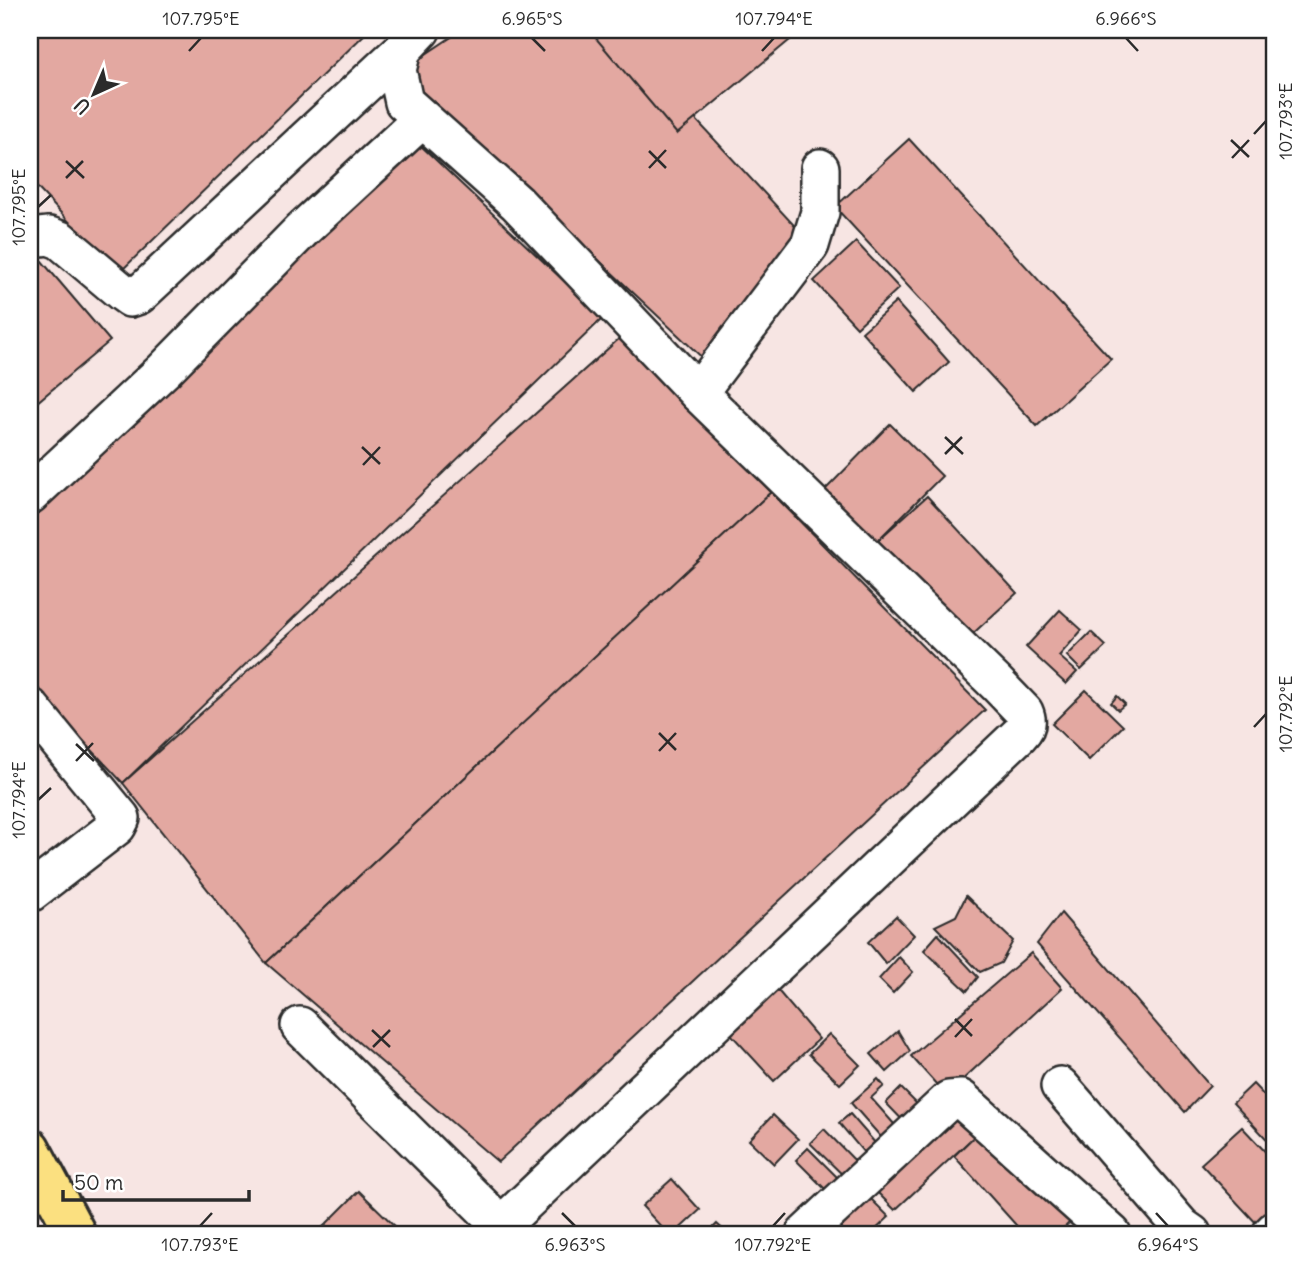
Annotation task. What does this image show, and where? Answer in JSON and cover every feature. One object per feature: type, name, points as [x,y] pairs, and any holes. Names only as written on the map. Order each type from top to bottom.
[{"type":"highway","points":[[30,1148],[76,1234]]},
{"type":"street","points":[[300,1026],[496,1230],[1020,734],[1026,724],[1024,712],[1015,702],[698,393],[517,203],[404,102],[397,70],[412,40]]},
{"type":"street","points":[[30,238],[49,236],[60,240],[130,298],[139,295],[412,40]]},
{"type":"street","points":[[30,495],[164,370],[301,231],[422,119]]},
{"type":"street","points":[[698,393],[810,245],[820,212],[821,168]]},
{"type":"street","points":[[30,707],[121,818],[117,826],[30,893]]},
{"type":"street","points":[[1060,1086],[1182,1227],[1192,1234]]},
{"type":"street","points":[[805,1234],[905,1139],[954,1098],[961,1099],[1112,1234]]},
{"type":"street","points":[[1271,1234],[1275,1230]]},
{"type":"building","points":[[30,30],[369,30],[118,274],[30,180]]},
{"type":"building","points":[[462,30],[613,30],[804,236],[711,366],[399,72]]},
{"type":"building","points":[[589,30],[802,30],[677,134]]},
{"type":"building","points":[[909,139],[1111,359],[1037,426],[835,207]]},
{"type":"building","points":[[419,144],[603,318],[123,783],[30,684],[30,519]]},
{"type":"building","points":[[856,242],[899,288],[857,327],[814,281]]},
{"type":"building","points":[[41,260],[110,341],[30,408],[30,270]]},
{"type":"building","points":[[896,302],[949,362],[916,392],[862,332]]},
{"type":"building","points":[[621,337],[771,492],[266,963],[123,783]]},
{"type":"building","points":[[890,424],[942,476],[876,542],[824,491]]},
{"type":"building","points":[[771,492],[985,710],[498,1162],[266,963]]},
{"type":"building","points":[[927,496],[1017,593],[966,640],[876,542]]},
{"type":"building","points":[[1060,610],[1082,630],[1059,656],[1077,672],[1066,684],[1026,647]]},
{"type":"building","points":[[1091,632],[1106,646],[1081,670],[1067,656]]},
{"type":"building","points":[[1086,690],[1123,726],[1089,760],[1052,724]]},
{"type":"building","points":[[1117,696],[1125,704],[1118,710],[1111,703]]},
{"type":"building","points":[[966,896],[1013,941],[1001,963],[980,972],[935,926],[956,916]]},
{"type":"building","points":[[1061,913],[1210,1086],[1185,1112],[1037,944]]},
{"type":"building","points":[[896,916],[914,935],[886,964],[868,942]]},
{"type":"building","points":[[938,934],[978,977],[967,991],[924,950]]},
{"type":"building","points":[[1031,953],[1062,988],[946,1095],[911,1056]]},
{"type":"building","points":[[899,957],[913,972],[893,993],[879,979]]},
{"type":"building","points":[[774,986],[819,1039],[774,1081],[729,1032]]},
{"type":"building","points":[[898,1031],[910,1051],[887,1072],[871,1054]]},
{"type":"building","points":[[829,1034],[860,1065],[840,1084],[809,1054]]},
{"type":"building","points":[[1275,1064],[1275,1077],[1268,1070]]},
{"type":"building","points":[[878,1079],[884,1086],[871,1098],[902,1133],[888,1145],[851,1103]]},
{"type":"building","points":[[1253,1084],[1275,1107],[1275,1148],[1233,1103]]},
{"type":"building","points":[[901,1088],[929,1116],[913,1131],[886,1103]]},
{"type":"building","points":[[950,1104],[978,1133],[895,1210],[865,1180]]},
{"type":"building","points":[[850,1114],[876,1144],[865,1154],[839,1123]]},
{"type":"building","points":[[773,1115],[798,1139],[774,1164],[749,1140]]},
{"type":"building","points":[[986,1125],[1071,1221],[1058,1234],[1024,1234],[954,1156]]},
{"type":"building","points":[[1242,1127],[1275,1162],[1275,1207],[1258,1225],[1201,1164]]},
{"type":"building","points":[[824,1129],[864,1170],[851,1183],[810,1143]]},
{"type":"building","points":[[808,1148],[838,1178],[826,1190],[796,1160]]},
{"type":"building","points":[[672,1179],[700,1210],[674,1234],[668,1234],[642,1206]]},
{"type":"building","points":[[860,1188],[889,1217],[871,1234],[812,1234]]},
{"type":"building","points":[[359,1191],[403,1234],[316,1234]]},
{"type":"building","points":[[717,1224],[728,1234],[707,1234]]}]
